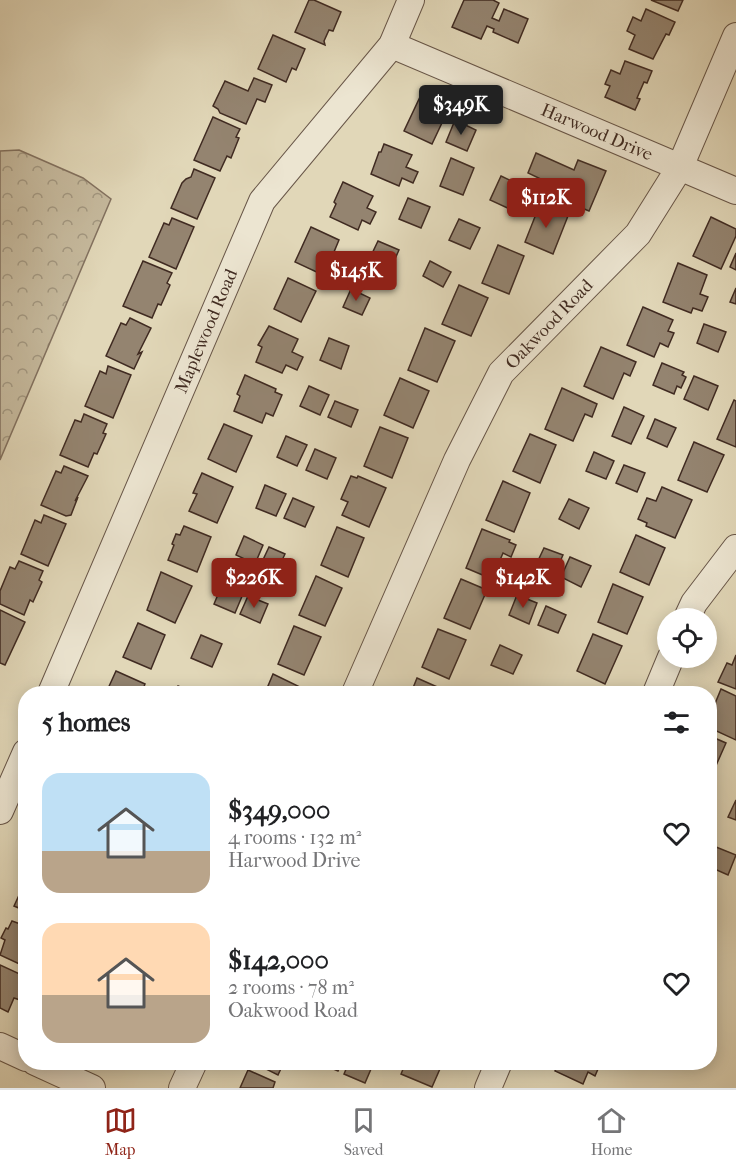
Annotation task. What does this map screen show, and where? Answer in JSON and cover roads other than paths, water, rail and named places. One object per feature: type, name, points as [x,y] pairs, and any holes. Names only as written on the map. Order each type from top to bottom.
[{"type":"street","name":"Maplewood Road","points":[[54,686],[262,201],[392,45],[411,0]]},
{"type":"street","name":"Oakwood Road","points":[[358,686],[457,460],[501,373],[638,234],[680,167],[736,36]]},
{"type":"street","name":"Harwood Drive","points":[[392,45],[736,191]]},
{"type":"street","points":[[692,608],[736,548]]},
{"type":"street","points":[[659,686],[666,668]]},
{"type":"street","points":[[0,811],[18,770]]},
{"type":"street","points":[[0,1046],[18,1054]]},
{"type":"street","points":[[52,1070],[92,1088]]},
{"type":"street","points":[[182,1088],[190,1070]]},
{"type":"street","points":[[488,1088],[496,1070]]}]
